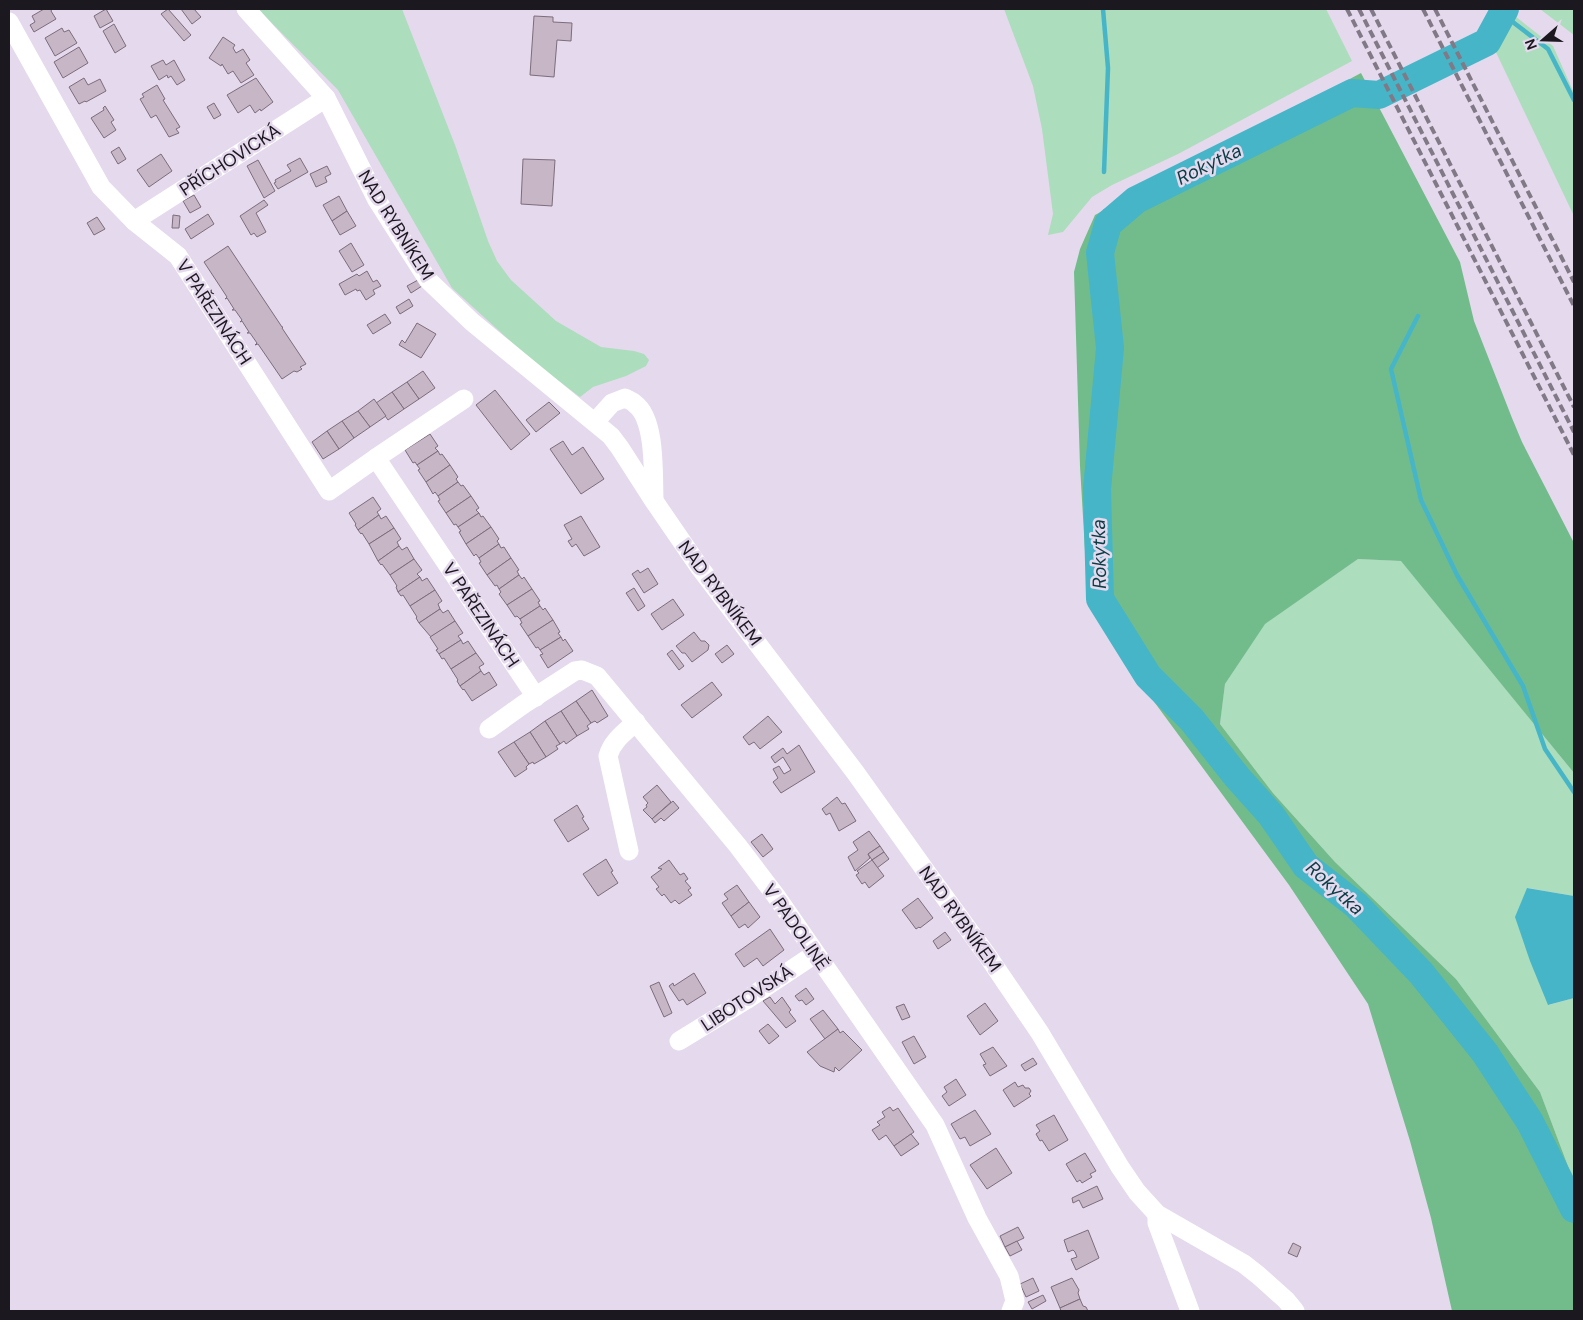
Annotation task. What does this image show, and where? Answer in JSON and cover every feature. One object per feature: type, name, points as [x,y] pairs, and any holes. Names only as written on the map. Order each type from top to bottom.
[{"type":"street","name":"NAD RYBNÍKEM","points":[[246,9],[326,98],[377,200],[428,280],[472,322],[611,436],[700,568],[855,772],[988,956],[1040,1033],[1120,1168],[1137,1192],[1157,1214],[1251,1269],[1286,1300],[1295,1311]]},
{"type":"street","name":"V PAŘEZINÁCH","points":[[9,22],[101,186],[134,221],[178,256],[329,491],[464,399]]},
{"type":"street","name":"PŘÍCHOVICKÁ","points":[[134,221],[326,98]]},
{"type":"street","points":[[595,422],[612,403],[625,398],[637,404],[646,420],[652,442],[654,501]]},
{"type":"street","name":"V PAŘEZINÁCH","points":[[376,458],[536,697]]},
{"type":"street","name":"V PADOLINĚ","points":[[489,729],[575,671],[582,670],[597,676],[738,846],[776,896],[935,1125],[977,1218],[1009,1276],[1015,1301],[1011,1311]]},
{"type":"street","points":[[629,851],[608,756],[614,742],[636,722]]},
{"type":"street","name":"LIBOTOVSKÁ","points":[[680,1041],[815,954]]},
{"type":"street","name":"NAD RYBNÍKEM","points":[[1157,1214],[1157,1223],[1190,1311]]},
{"type":"street","points":[[1170,1257],[1194,1236]]},
{"type":"green space","points":[[258,9],[402,9],[455,145],[488,241],[497,261],[511,280],[556,321],[601,347],[644,354],[649,360],[646,366],[626,376],[593,387],[580,397],[531,360],[452,288],[338,90]]},
{"type":"green space","points":[[1004,9],[1326,9],[1352,61],[1178,154],[1112,185],[1092,197],[1063,232],[1048,235],[1053,214],[1042,129],[1033,86]]},
{"type":"green space","points":[[1495,9],[1506,9],[1553,46],[1574,93],[1574,216],[1483,25]]},
{"type":"green space","points":[[1540,9],[1574,9],[1574,35]]},
{"type":"green space","points":[[1361,73],[1460,262],[1474,321],[1512,418],[1522,442],[1574,543],[1574,773],[1401,561],[1358,559],[1265,624],[1225,684],[1220,724],[1273,793],[1335,862],[1456,979],[1540,1092],[1574,1182],[1574,1311],[1452,1311],[1431,1218],[1410,1141],[1368,1004],[1289,885],[1155,703],[1103,623],[1090,598],[1087,585],[1080,466],[1074,272],[1080,249],[1095,215]]},
{"type":"green space","points":[[1358,559],[1402,561],[1574,773],[1574,896],[1528,888],[1549,1005],[1574,998],[1574,1182],[1540,1092],[1456,979],[1335,862],[1273,793],[1220,724],[1225,684],[1264,624]]},
{"type":"water","points":[[1527,888],[1574,896],[1574,998],[1548,1005],[1515,917]]},
{"type":"building","points":[[44,9],[52,9],[51,11],[56,19],[34,32],[30,25],[35,22],[32,16]]},
{"type":"building","points":[[106,9],[113,21],[100,28],[94,16]]},
{"type":"building","points":[[168,9],[191,35],[184,41],[161,14]]},
{"type":"building","points":[[181,9],[194,9],[201,17],[192,24]]},
{"type":"building","points":[[534,16],[553,17],[553,22],[572,23],[571,41],[557,40],[554,77],[530,75]]},
{"type":"building","points":[[114,24],[126,46],[115,53],[103,31]]},
{"type":"building","points":[[62,28],[64,32],[69,30],[77,43],[55,56],[45,38]]},
{"type":"building","points":[[223,37],[235,45],[233,48],[236,53],[243,49],[250,60],[246,63],[254,75],[241,83],[233,71],[228,74],[222,64],[221,66],[209,58]]},
{"type":"building","points":[[79,47],[88,63],[63,78],[54,62]]},
{"type":"building","points":[[163,60],[166,65],[174,60],[185,80],[177,85],[171,76],[168,78],[167,75],[159,80],[151,66]]},
{"type":"building","points":[[84,78],[88,85],[100,79],[106,91],[79,104],[69,87]]},
{"type":"building","points":[[256,78],[273,102],[255,113],[250,105],[238,113],[227,95]]},
{"type":"building","points":[[157,85],[165,99],[163,100],[180,127],[176,129],[179,133],[169,137],[156,115],[151,118],[140,99],[144,97],[142,94]]},
{"type":"building","points":[[214,103],[221,115],[214,119],[207,107]]},
{"type":"building","points":[[105,106],[114,120],[111,122],[116,130],[104,138],[91,118],[104,110]]},
{"type":"building","points":[[119,147],[126,159],[118,164],[111,152]]},
{"type":"building","points":[[161,154],[172,171],[149,187],[137,170]]},
{"type":"building","points":[[300,158],[308,172],[278,189],[274,183],[276,182],[275,180],[291,171],[287,165]]},
{"type":"building","points":[[523,159],[555,160],[552,206],[521,204]]},
{"type":"building","points":[[258,160],[275,191],[264,198],[247,166]]},
{"type":"building","points":[[327,166],[331,174],[325,177],[327,182],[316,187],[310,174]]},
{"type":"building","points":[[194,195],[201,207],[190,213],[183,201]]},
{"type":"building","points":[[339,196],[347,211],[332,221],[323,205]]},
{"type":"building","points":[[264,200],[268,205],[256,213],[266,232],[257,237],[254,233],[251,235],[240,216]]},
{"type":"building","points":[[347,211],[356,226],[340,235],[332,221]]},
{"type":"building","points":[[208,214],[214,224],[191,239],[185,229]]},
{"type":"building","points":[[173,215],[180,216],[179,228],[172,228]]},
{"type":"building","points":[[97,217],[105,229],[94,235],[87,223]]},
{"type":"building","points":[[351,243],[364,265],[352,272],[339,251]]},
{"type":"building","points":[[228,246],[306,364],[300,367],[302,369],[297,372],[294,371],[282,379],[258,344],[255,345],[257,343],[250,333],[247,333],[249,332],[242,321],[240,322],[242,320],[235,310],[232,310],[234,309],[227,298],[225,299],[227,297],[204,262]]},
{"type":"building","points":[[367,271],[373,282],[377,280],[381,286],[373,290],[375,294],[366,300],[360,290],[357,291],[356,289],[345,295],[339,284]]},
{"type":"building","points":[[418,280],[422,286],[411,293],[407,286]]},
{"type":"building","points":[[409,299],[413,306],[400,314],[396,307]]},
{"type":"building","points":[[385,314],[391,323],[373,334],[367,325]]},
{"type":"building","points":[[417,323],[436,334],[421,358],[399,345],[402,340],[405,343]]},
{"type":"building","points":[[423,371],[435,388],[419,399],[407,382]]},
{"type":"building","points":[[407,382],[419,399],[404,409],[392,392]]},
{"type":"building","points":[[495,390],[530,434],[511,450],[476,405]]},
{"type":"building","points":[[392,392],[404,409],[388,420],[376,403]]},
{"type":"building","points":[[374,399],[386,416],[370,427],[358,411]]},
{"type":"building","points":[[549,402],[560,413],[536,432],[526,420]]},
{"type":"building","points":[[358,411],[370,427],[354,438],[342,421]]},
{"type":"building","points":[[342,421],[354,438],[339,449],[327,431]]},
{"type":"building","points":[[327,431],[339,449],[323,459],[312,442]]},
{"type":"building","points":[[430,434],[438,446],[435,448],[438,451],[417,465],[415,462],[413,463],[405,450]]},
{"type":"building","points":[[563,441],[572,455],[583,447],[604,479],[581,494],[550,449]]},
{"type":"building","points":[[438,451],[450,465],[426,482],[417,465]]},
{"type":"building","points":[[450,465],[458,477],[456,479],[458,482],[438,496],[435,492],[433,494],[426,482]]},
{"type":"building","points":[[458,482],[461,486],[463,485],[471,496],[446,513],[438,501],[440,500],[438,496]]},
{"type":"building","points":[[471,496],[479,508],[476,510],[479,513],[458,527],[456,524],[454,525],[446,513]]},
{"type":"building","points":[[373,497],[381,509],[377,512],[379,515],[358,530],[349,513]]},
{"type":"building","points":[[479,513],[491,527],[466,544],[458,527]]},
{"type":"building","points":[[379,515],[381,519],[386,516],[394,528],[369,544],[358,530]]},
{"type":"building","points":[[581,516],[600,547],[584,556],[576,544],[572,547],[568,541],[572,539],[564,525]]},
{"type":"building","points":[[491,527],[499,539],[497,541],[499,544],[479,558],[476,554],[474,556],[466,544]]},
{"type":"building","points":[[394,528],[401,539],[397,542],[399,546],[378,561],[369,544]]},
{"type":"building","points":[[499,544],[501,548],[504,547],[511,558],[487,575],[479,563],[481,562],[479,558]]},
{"type":"building","points":[[399,546],[402,550],[407,547],[414,559],[390,575],[378,561]]},
{"type":"building","points":[[511,558],[519,570],[517,571],[519,575],[499,589],[487,575]]},
{"type":"building","points":[[414,559],[422,570],[417,574],[420,577],[398,592],[397,586],[390,575]]},
{"type":"building","points":[[648,568],[658,584],[644,593],[632,574],[638,570],[640,573]]},
{"type":"building","points":[[519,575],[522,579],[524,577],[532,589],[507,605],[499,594],[501,592],[499,589]]},
{"type":"building","points":[[420,577],[422,581],[427,578],[435,590],[410,606],[403,595],[401,596],[398,592]]},
{"type":"building","points":[[634,588],[645,606],[638,611],[626,593]]},
{"type":"building","points":[[532,589],[540,601],[538,602],[540,606],[520,619],[517,616],[515,617],[507,605]]},
{"type":"building","points":[[435,590],[442,601],[438,604],[440,609],[419,623],[410,606]]},
{"type":"building","points":[[673,599],[684,615],[662,630],[651,614]]},
{"type":"building","points":[[540,606],[543,610],[545,608],[553,620],[528,636],[520,624],[522,623],[520,619]]},
{"type":"building","points":[[440,609],[443,613],[448,610],[455,621],[431,637],[419,623]]},
{"type":"building","points":[[553,620],[561,637],[540,650],[538,647],[536,648],[528,636]]},
{"type":"building","points":[[455,621],[463,633],[458,636],[461,640],[439,654],[430,637]]},
{"type":"building","points":[[694,632],[701,641],[705,641],[709,645],[708,650],[692,662],[676,646]]},
{"type":"building","points":[[561,637],[563,641],[565,639],[573,651],[548,668],[540,655],[543,654],[540,650]]},
{"type":"building","points":[[461,640],[463,644],[468,641],[476,653],[451,669],[439,654]]},
{"type":"building","points":[[727,645],[734,654],[722,663],[715,654]]},
{"type":"building","points":[[672,650],[684,666],[679,670],[667,654]]},
{"type":"building","points":[[476,653],[484,664],[479,667],[481,671],[460,686],[451,669]]},
{"type":"building","points":[[481,671],[484,675],[489,672],[497,685],[472,701],[460,686]]},
{"type":"building","points":[[712,682],[722,695],[692,718],[681,705]]},
{"type":"building","points":[[592,690],[608,716],[597,723],[595,721],[591,723],[576,701]]},
{"type":"building","points":[[576,701],[591,723],[587,726],[589,729],[577,736],[561,711]]},
{"type":"building","points":[[561,711],[577,736],[566,744],[564,741],[560,744],[545,721]]},
{"type":"building","points":[[768,716],[782,732],[760,749],[754,742],[749,745],[743,737]]},
{"type":"building","points":[[545,721],[560,744],[556,746],[558,749],[546,757],[530,732]]},
{"type":"building","points":[[530,732],[546,757],[534,764],[533,762],[529,764],[514,742]]},
{"type":"building","points":[[514,742],[529,764],[526,767],[527,769],[515,777],[498,752]]},
{"type":"building","points":[[799,745],[815,772],[781,793],[773,782],[778,778],[773,769],[779,766],[784,774],[791,770],[783,757],[775,763],[771,757],[783,748],[787,754]]},
{"type":"building","points":[[657,785],[671,802],[652,819],[643,810],[647,807],[648,803],[643,797]]},
{"type":"building","points":[[837,797],[842,804],[845,803],[856,821],[839,831],[830,813],[826,815],[822,809]]},
{"type":"building","points":[[673,801],[679,808],[664,821],[661,818],[655,823],[652,819]]},
{"type":"building","points":[[577,805],[589,829],[568,842],[554,820]]},
{"type":"building","points":[[869,831],[880,846],[868,854],[870,858],[855,871],[848,857],[858,850],[853,842]]},
{"type":"building","points":[[762,834],[773,849],[763,857],[751,842]]},
{"type":"building","points":[[880,846],[884,852],[872,860],[868,854]]},
{"type":"building","points":[[884,852],[889,859],[877,868],[872,860]]},
{"type":"building","points":[[606,859],[618,883],[598,896],[583,874]]},
{"type":"building","points":[[669,860],[680,875],[684,873],[688,879],[685,881],[691,888],[688,890],[692,895],[679,904],[675,900],[671,903],[664,894],[662,896],[656,889],[659,887],[651,877],[662,869],[658,868]]},
{"type":"building","points":[[872,860],[884,876],[869,888],[865,882],[862,884],[856,875],[859,873],[857,871]]},
{"type":"building","points":[[737,885],[749,902],[731,916],[722,903],[728,899],[724,894]]},
{"type":"building","points":[[918,898],[933,918],[916,929],[902,910]]},
{"type":"building","points":[[749,902],[760,917],[748,928],[745,924],[739,928],[731,916]]},
{"type":"building","points":[[770,929],[784,950],[763,966],[757,958],[744,967],[735,954]]},
{"type":"building","points":[[945,932],[951,940],[938,949],[933,941]]},
{"type":"building","points":[[694,973],[706,993],[687,1005],[683,999],[679,1001],[669,986],[673,983],[674,986]]},
{"type":"building","points":[[659,982],[672,1013],[664,1017],[650,986]]},
{"type":"building","points":[[806,988],[814,999],[806,1005],[795,996]]},
{"type":"building","points":[[770,997],[775,1004],[782,997],[791,1010],[789,1012],[796,1021],[786,1028],[763,1001]]},
{"type":"building","points":[[985,1003],[998,1021],[980,1035],[967,1016]]},
{"type":"building","points":[[904,1004],[910,1017],[902,1020],[896,1007]]},
{"type":"building","points":[[823,1010],[838,1029],[825,1039],[810,1019]]},
{"type":"building","points":[[768,1024],[779,1036],[769,1044],[759,1031]]},
{"type":"building","points":[[838,1029],[840,1033],[843,1031],[862,1050],[839,1071],[835,1067],[834,1072],[820,1066],[807,1052]]},
{"type":"building","points":[[914,1036],[926,1057],[914,1064],[902,1042]]},
{"type":"building","points":[[993,1047],[1007,1066],[990,1076],[983,1065],[986,1064],[980,1054]]},
{"type":"building","points":[[1033,1058],[1037,1064],[1025,1071],[1021,1065]]},
{"type":"building","points":[[956,1079],[966,1095],[949,1106],[942,1096],[947,1092],[944,1087]]},
{"type":"building","points":[[1015,1082],[1018,1087],[1023,1085],[1025,1088],[1029,1088],[1031,1096],[1014,1107],[1003,1090]]},
{"type":"building","points":[[890,1107],[893,1111],[898,1108],[914,1132],[894,1146],[886,1135],[879,1140],[872,1130],[880,1125],[877,1122],[885,1117],[882,1112]]},
{"type":"building","points":[[975,1110],[991,1134],[970,1146],[965,1137],[960,1139],[951,1124]]},
{"type":"building","points":[[1054,1115],[1068,1140],[1049,1151],[1036,1134],[1040,1131],[1036,1125]]},
{"type":"building","points":[[911,1134],[919,1144],[901,1156],[894,1146]]},
{"type":"building","points":[[996,1148],[1012,1173],[987,1189],[970,1165]]},
{"type":"building","points":[[1085,1153],[1096,1171],[1090,1174],[1092,1177],[1082,1183],[1080,1180],[1077,1182],[1066,1164]]},
{"type":"building","points":[[1097,1186],[1103,1199],[1083,1208],[1079,1200],[1073,1203],[1072,1198]]},
{"type":"building","points":[[1018,1227],[1024,1238],[1005,1247],[1000,1236]]},
{"type":"building","points":[[1088,1230],[1099,1258],[1076,1270],[1071,1259],[1077,1257],[1075,1252],[1073,1250],[1068,1252],[1064,1240]]},
{"type":"building","points":[[1017,1241],[1022,1250],[1010,1256],[1005,1247]]},
{"type":"building","points":[[1293,1243],[1301,1247],[1297,1257],[1288,1253]]},
{"type":"building","points":[[1033,1278],[1039,1291],[1026,1297],[1020,1284]]},
{"type":"building","points":[[1072,1278],[1079,1290],[1080,1299],[1060,1308],[1051,1287]]},
{"type":"building","points":[[1043,1295],[1046,1301],[1032,1309],[1028,1302]]},
{"type":"building","points":[[1080,1299],[1088,1311],[1061,1311],[1060,1308]]},
{"type":"waterway","points":[[1103,9],[1108,68],[1104,172]]},
{"type":"waterway","name":"Rokytka","points":[[1505,9],[1487,42],[1379,95],[1352,93],[1136,200],[1108,224],[1100,253],[1110,348],[1097,489],[1100,599],[1148,676],[1192,720],[1237,777],[1271,815],[1306,866],[1356,905],[1421,973],[1485,1053],[1530,1122],[1574,1209]]},
{"type":"waterway","points":[[1501,13],[1548,49],[1574,100]]},
{"type":"waterway","points":[[1105,211],[1108,224]]},
{"type":"waterway","points":[[1418,316],[1391,369],[1421,500],[1457,575],[1523,686],[1545,749],[1574,792]]},
{"type":"railway","points":[[1347,9],[1574,455]]},
{"type":"railway","points":[[1359,9],[1574,432]]},
{"type":"railway","points":[[1371,9],[1574,407]]},
{"type":"railway","points":[[1423,9],[1574,306]]},
{"type":"railway","points":[[1435,9],[1574,282]]}]
